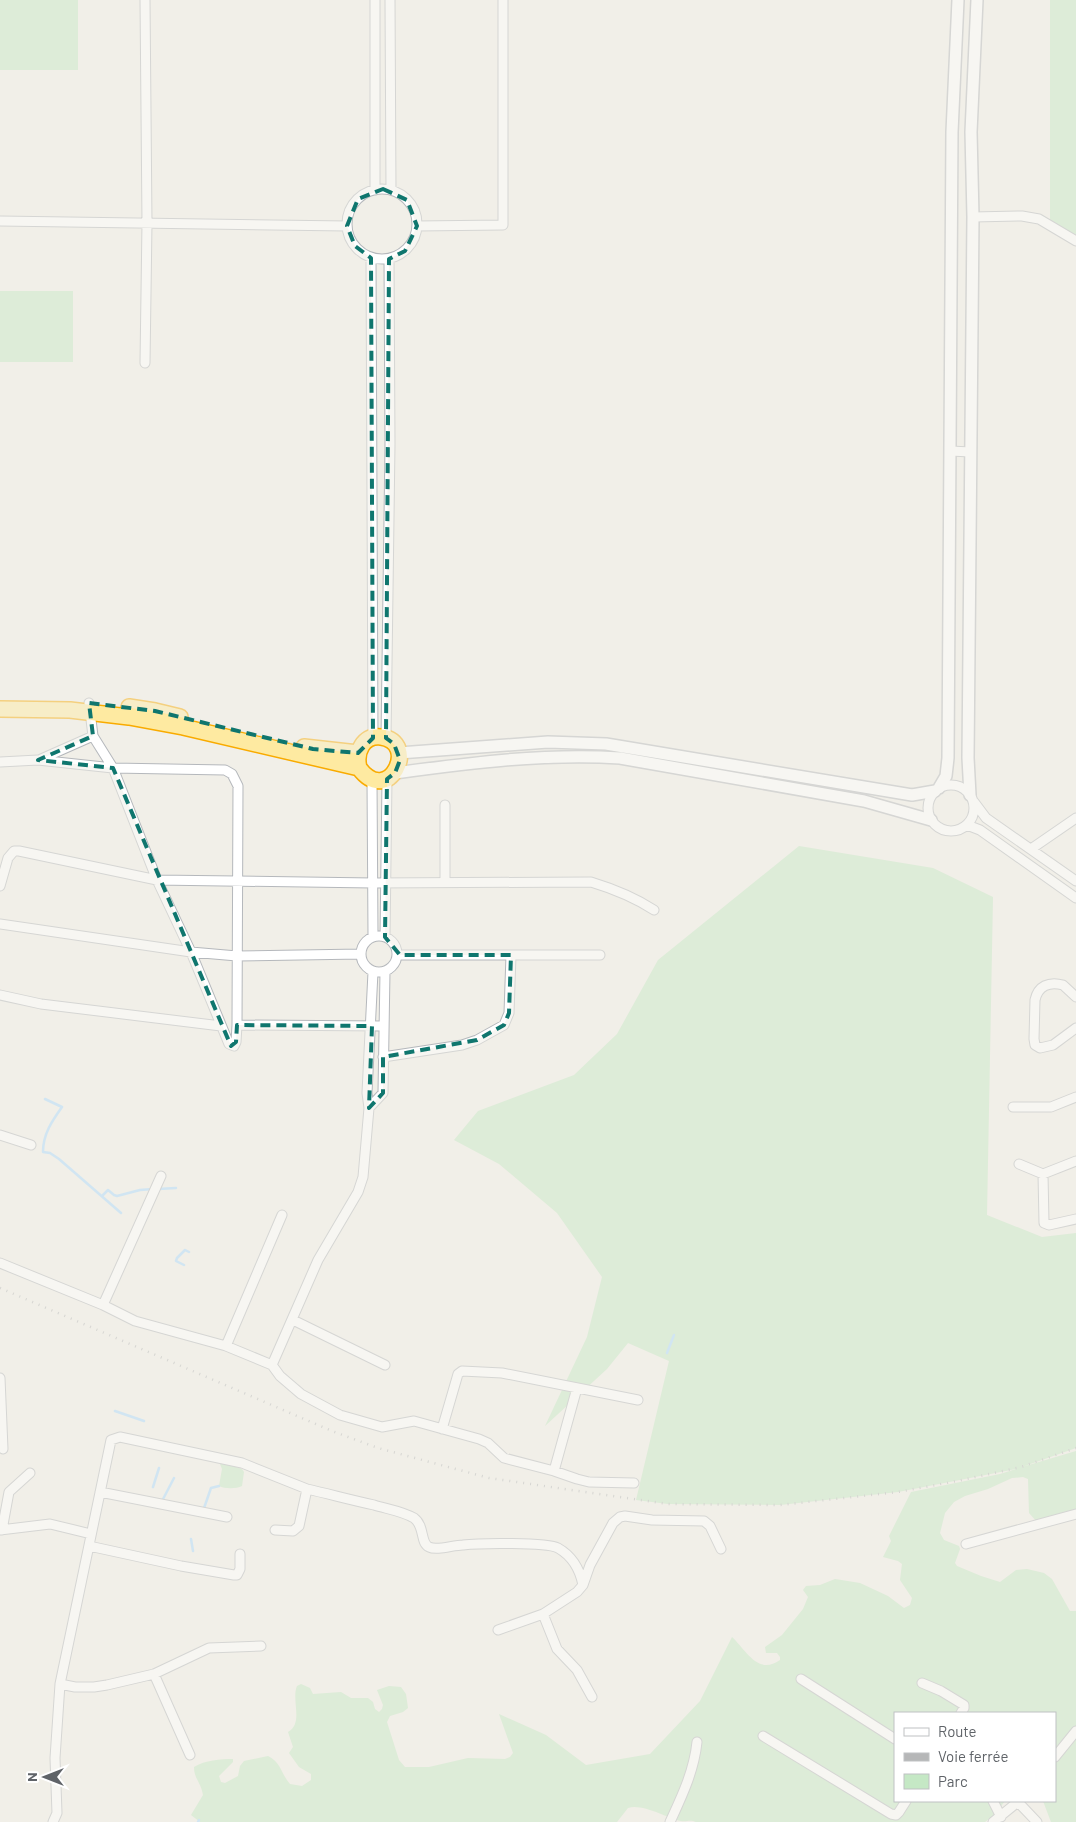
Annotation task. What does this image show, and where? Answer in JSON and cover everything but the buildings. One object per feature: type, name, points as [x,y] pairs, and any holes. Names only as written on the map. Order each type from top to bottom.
[{"type":"highway","points":[[0,701],[155,711],[313,749],[358,752]]},
{"type":"highway","points":[[0,709],[70,710],[90,708],[183,727],[359,768]]},
{"type":"highway","points":[[379,738],[394,744],[399,753],[400,760],[385,777],[364,776],[357,760],[358,752],[366,741],[379,738]]},
{"type":"street","points":[[145,0],[147,223],[145,363]]},
{"type":"street","points":[[375,0],[375,190]]},
{"type":"street","points":[[390,0],[391,190]]},
{"type":"street","points":[[417,226],[503,225],[503,0]]},
{"type":"street","points":[[931,820],[928,805],[930,798],[946,776],[948,758],[952,132],[958,0]]},
{"type":"street","points":[[385,777],[542,756],[620,758],[864,801],[931,820],[948,831],[961,829],[967,825],[973,814],[968,758],[973,217],[971,132],[977,0]]},
{"type":"street","points":[[375,190],[391,190],[407,200],[413,207],[417,226],[416,235],[405,251],[397,256],[388,259],[371,258],[354,246],[347,226],[348,216],[358,199],[366,193],[375,190]]},
{"type":"street","points":[[973,217],[1022,216],[1039,219],[1076,241]]},
{"type":"street","points":[[0,221],[347,226]]},
{"type":"street","points":[[371,258],[379,738]]},
{"type":"street","points":[[379,738],[390,444],[388,259]]},
{"type":"street","points":[[951,451],[970,452]]},
{"type":"street","points":[[0,762],[38,760],[113,768],[225,770],[232,774],[238,786],[237,1025],[234,1046],[229,1044],[191,952],[157,880],[113,768],[93,736],[90,708]]},
{"type":"street","points":[[38,760],[93,736]]},
{"type":"street","points":[[399,753],[548,742],[606,744],[912,795],[952,785],[959,786],[972,798],[986,818],[1076,881]]},
{"type":"street","points":[[385,777],[385,937]]},
{"type":"street","points":[[373,936],[373,883],[385,777]]},
{"type":"street","points":[[445,805],[445,882]]},
{"type":"street","points":[[1031,849],[1076,818]]},
{"type":"street","points":[[967,825],[980,830],[1076,898]]},
{"type":"street","points":[[0,886],[8,858],[14,851],[19,850],[157,880],[373,883],[591,882],[616,889],[654,910]]},
{"type":"street","points":[[0,924],[191,952],[238,956],[361,954]]},
{"type":"street","points":[[373,936],[385,937],[394,944],[398,955],[394,966],[385,972],[373,972],[364,965],[361,954],[364,943],[373,936]]},
{"type":"street","points":[[398,955],[600,955]]},
{"type":"street","points":[[383,1057],[462,1045],[477,1040],[504,1025],[510,1013],[511,955]]},
{"type":"street","points":[[272,1365],[318,1260],[358,1192],[363,1177],[369,1108],[373,972]]},
{"type":"street","points":[[369,1108],[383,1093],[385,972]]},
{"type":"street","points":[[1076,997],[1063,985],[1056,983],[1040,988],[1035,1000],[1035,1045],[1040,1048],[1053,1045],[1076,1028]]},
{"type":"street","points":[[0,995],[41,1004],[221,1026]]},
{"type":"street","points":[[237,1025],[384,1026]]},
{"type":"street","points":[[1013,1107],[1051,1106],[1076,1097]]},
{"type":"street","points":[[0,1135],[32,1145]]},
{"type":"street","points":[[1019,1164],[1043,1174],[1076,1161]]},
{"type":"street","points":[[1043,1174],[1044,1223],[1049,1225],[1076,1219]]},
{"type":"street","points":[[103,1305],[161,1176]]},
{"type":"street","points":[[226,1346],[282,1215]]},
{"type":"street","points":[[0,1263],[103,1305],[135,1321],[226,1346],[272,1365],[280,1376],[301,1394],[340,1414],[382,1427],[414,1421],[488,1443],[504,1458],[589,1482],[634,1483]]},
{"type":"street","points":[[293,1320],[386,1365]]},
{"type":"street","points":[[442,1429],[458,1374],[462,1372],[502,1373],[638,1400]]},
{"type":"street","points":[[0,1378],[3,1450]]},
{"type":"street","points":[[554,1471],[577,1388]]},
{"type":"street","points":[[53,1822],[57,1813],[55,1758],[60,1684],[110,1444],[114,1438],[120,1437],[242,1463],[307,1489],[392,1510],[411,1517],[419,1523],[424,1543],[429,1548],[464,1544],[524,1544],[556,1547],[576,1565],[583,1585]]},
{"type":"street","points":[[30,1473],[9,1492],[1,1530],[50,1524],[91,1534]]},
{"type":"street","points":[[275,1530],[293,1532],[300,1526],[307,1489]]},
{"type":"street","points":[[100,1492],[227,1517]]},
{"type":"street","points":[[966,1544],[1076,1514]]},
{"type":"street","points":[[498,1630],[543,1614],[577,1592],[583,1585],[590,1566],[613,1523],[620,1517],[704,1521],[710,1526],[721,1549]]},
{"type":"street","points":[[89,1546],[234,1575],[240,1572],[240,1554]]},
{"type":"street","points":[[543,1614],[557,1649],[577,1670],[592,1697]]},
{"type":"street","points":[[60,1684],[75,1687],[94,1687],[154,1674],[209,1648],[261,1646]]},
{"type":"street","points":[[154,1674],[190,1755]]},
{"type":"street","points":[[801,1680],[894,1738]]},
{"type":"street","points":[[922,1682],[942,1690],[964,1704],[962,1712]]},
{"type":"street","points":[[1056,1756],[1076,1731]]},
{"type":"street","points":[[763,1736],[891,1814],[896,1815],[905,1802]]},
{"type":"street","points":[[670,1822],[688,1784],[696,1754],[697,1742]]},
{"type":"street","points":[[993,1802],[998,1819],[1018,1802]]},
{"type":"street","points":[[1020,1802],[1037,1822]]},
{"type":"highlighted area","points":[[383,189],[407,200],[417,226],[405,251],[389,259],[386,738],[394,744],[400,760],[395,773],[387,779],[385,937],[400,955],[511,955],[509,1013],[504,1025],[477,1040],[383,1057],[383,1093],[369,1108],[372,1026],[237,1025],[236,1042],[231,1046],[113,768],[38,760],[93,736],[89,703],[155,711],[313,749],[358,753],[373,738],[371,258],[355,246],[347,226],[358,199]]},
{"type":"green space","points":[[0,0],[78,0],[78,70],[0,70]]},
{"type":"green space","points":[[1050,0],[1076,0],[1076,242],[1050,225]]},
{"type":"green space","points":[[0,291],[73,291],[73,362],[0,362]]},
{"type":"green space","points":[[799,846],[933,868],[993,897],[987,1215],[1042,1237],[1076,1233],[1076,1448],[1022,1467],[1076,1451],[1076,1514],[1037,1522],[1029,1513],[1028,1479],[1023,1477],[1012,1478],[954,1502],[945,1513],[940,1533],[944,1540],[959,1546],[960,1549],[955,1563],[957,1566],[1000,1582],[1016,1570],[1027,1569],[1044,1573],[1052,1579],[1070,1611],[1076,1611],[1076,1822],[1051,1822],[1043,1802],[1056,1802],[1056,1712],[894,1712],[894,1802],[1004,1802],[994,1815],[985,1822],[696,1822],[681,1821],[647,1809],[634,1807],[628,1808],[617,1822],[200,1822],[191,1815],[203,1795],[194,1767],[208,1761],[233,1759],[233,1762],[219,1776],[221,1782],[225,1783],[238,1776],[240,1766],[244,1761],[268,1756],[276,1761],[290,1784],[302,1786],[311,1780],[311,1774],[299,1767],[289,1753],[293,1747],[288,1732],[295,1723],[295,1698],[297,1686],[301,1684],[310,1688],[313,1694],[341,1692],[351,1698],[368,1698],[379,1712],[383,1705],[377,1690],[389,1686],[401,1687],[406,1694],[408,1708],[403,1712],[390,1716],[387,1722],[399,1760],[405,1767],[429,1767],[468,1758],[505,1759],[510,1757],[513,1753],[499,1714],[546,1735],[586,1765],[650,1754],[700,1701],[732,1637],[759,1663],[765,1665],[772,1664],[780,1660],[777,1653],[766,1653],[765,1647],[782,1635],[803,1609],[808,1597],[803,1590],[806,1586],[820,1585],[835,1579],[860,1583],[888,1596],[904,1608],[910,1605],[912,1598],[900,1580],[902,1564],[883,1557],[891,1541],[889,1536],[911,1492],[1016,1469],[898,1492],[780,1505],[668,1504],[636,1500],[669,1361],[628,1343],[607,1369],[545,1426],[587,1337],[602,1277],[557,1213],[499,1164],[454,1140],[478,1111],[574,1075],[617,1034],[658,960]]},
{"type":"green space","points":[[221,1462],[242,1469],[244,1472],[242,1486],[224,1488],[219,1486],[222,1469]]},
{"type":"waterway","points":[[45,1099],[62,1107],[46,1134],[43,1152],[50,1153],[59,1159],[121,1213]]},
{"type":"waterway","points":[[158,1189],[176,1188]]},
{"type":"waterway","points":[[102,1196],[108,1190],[117,1196],[153,1189]]},
{"type":"waterway","points":[[184,1265],[176,1261],[177,1258],[185,1250],[189,1252]]},
{"type":"waterway","points":[[667,1353],[674,1335]]},
{"type":"waterway","points":[[115,1411],[144,1421]]},
{"type":"waterway","points":[[153,1487],[159,1468]]},
{"type":"waterway","points":[[161,1503],[174,1478]]},
{"type":"waterway","points":[[203,1511],[211,1488],[219,1486]]},
{"type":"waterway","points":[[191,1539],[193,1551]]},
{"type":"railway","points":[[0,1288],[332,1431],[378,1448],[489,1478],[668,1504],[780,1505],[898,1492],[957,1481],[1021,1467],[1076,1448]]}]
